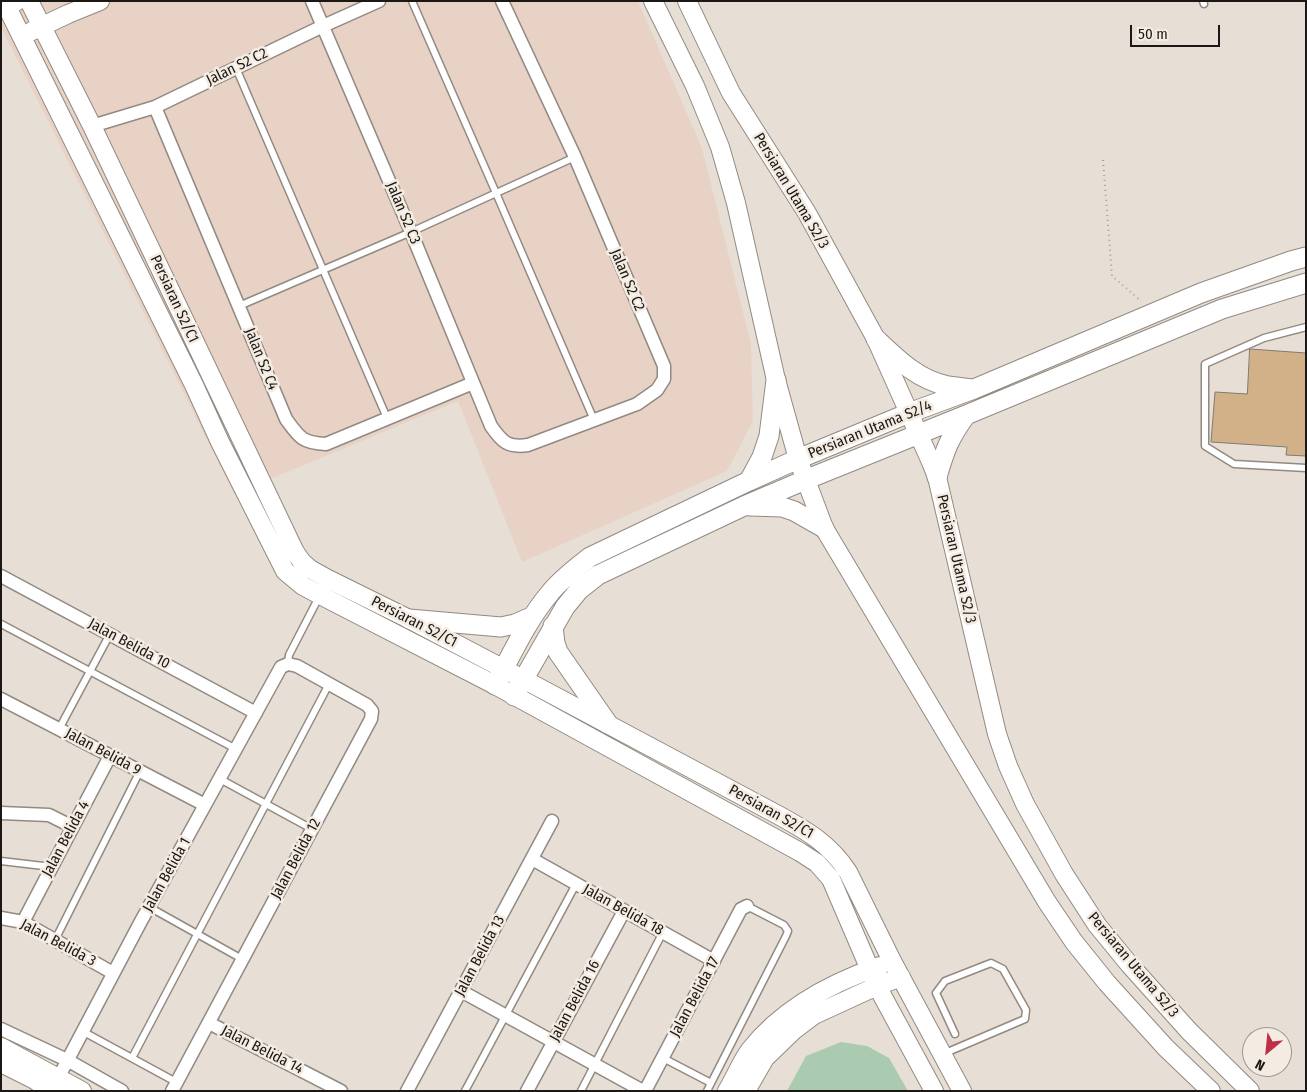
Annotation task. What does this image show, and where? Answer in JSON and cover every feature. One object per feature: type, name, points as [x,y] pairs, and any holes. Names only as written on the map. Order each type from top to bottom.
[{"type":"main road","name":"Persiaran S2/C1","points":[[30,1],[92,126],[295,552],[302,562],[328,579],[409,619],[499,677],[514,696],[817,863],[831,879],[877,986],[934,1091]]},
{"type":"main road","points":[[21,36],[100,1]]},
{"type":"main road","name":"Persiaran Utama S2/3","points":[[653,1],[695,86],[720,146],[736,203],[776,380],[798,459],[824,528],[1047,902],[1074,942],[1166,1048],[1211,1091]]},
{"type":"main road","name":"Persiaran Utama S2/3","points":[[687,1],[730,93],[807,213],[876,339],[938,477],[997,734],[1008,766],[1026,804],[1064,874],[1097,925],[1129,964],[1189,1030],[1250,1091]]},
{"type":"main road","name":"Persiaran S2/C1","points":[[10,3],[21,36],[285,571],[299,583],[320,595],[499,677],[523,679],[780,816],[821,841],[848,872],[892,961],[962,1091]]},
{"type":"main road","name":"Persiaran Utama S2/4","points":[[499,677],[531,617],[550,592],[574,569],[590,558],[798,459],[909,413],[974,389],[1201,293],[1306,257]]},
{"type":"main road","name":"Persiaran Utama S2/4","points":[[514,696],[565,607],[579,590],[598,575],[744,506],[805,480],[1222,309],[1306,283]]},
{"type":"main road","points":[[876,339],[910,370],[947,386],[974,389]]},
{"type":"main road","points":[[749,481],[762,457],[770,436],[776,380]]},
{"type":"main road","points":[[938,477],[947,445],[966,415]]},
{"type":"main road","points":[[744,506],[782,507],[794,511],[824,528]]},
{"type":"main road","points":[[320,595],[328,579]]},
{"type":"main road","points":[[409,619],[501,627],[515,624],[531,617]]},
{"type":"main road","points":[[553,626],[558,652],[608,724]]},
{"type":"main road","points":[[728,1091],[749,1051],[781,1018],[823,990],[892,961]]},
{"type":"main road","points":[[746,1091],[765,1058],[794,1030],[814,1015],[877,986],[901,978]]},
{"type":"main road","points":[[1,1047],[54,1086]]},
{"type":"main road","points":[[1,1063],[33,1079],[54,1086],[82,1091]]},
{"type":"street","name":"Jalan S2 C3","points":[[312,1],[411,232],[491,426]]},
{"type":"street","name":"Jalan S2 C2","points":[[92,126],[155,107],[379,1]]},
{"type":"street","name":"Jalan S2 C2","points":[[491,426],[505,442],[517,447],[528,445],[637,404],[657,390],[664,378],[664,366],[575,158],[502,1]]},
{"type":"street","name":"Jalan S2 C4","points":[[155,107],[286,419],[299,436],[312,444],[326,444],[472,383]]},
{"type":"street","name":"Jalan Belida 10","points":[[1,576],[256,713]]},
{"type":"street","name":"Jalan Belida 12","points":[[174,1086],[371,719],[372,712],[367,705],[296,666],[288,664]]},
{"type":"street","name":"Jalan Belida 1","points":[[54,1086],[148,907],[281,667],[288,664]]},
{"type":"street","name":"Jalan Belida 9","points":[[1,699],[205,805]]},
{"type":"street","name":"Jalan Belida 4","points":[[23,922],[110,756]]},
{"type":"street","points":[[1,813],[50,815],[73,827]]},
{"type":"street","name":"Jalan Belida 13","points":[[407,1091],[552,821]]},
{"type":"street","name":"Jalan Belida 18","points":[[532,859],[714,961]]},
{"type":"street","name":"Jalan Belida 17","points":[[644,1091],[741,909],[747,906]]},
{"type":"street","name":"Jalan Belida 16","points":[[527,1091],[624,911]]},
{"type":"street","name":"Jalan Belida 3","points":[[1,918],[23,922],[113,973]]},
{"type":"street","points":[[461,991],[644,1091]]},
{"type":"street","name":"Jalan Belida 14","points":[[209,1023],[341,1091]]},
{"type":"street","points":[[1,1029],[67,1060],[122,1091]]},
{"type":"lane","points":[[412,1],[594,420]]},
{"type":"lane","points":[[236,68],[387,418]]},
{"type":"lane","points":[[239,306],[411,232],[496,192],[575,158]]},
{"type":"lane","points":[[1306,327],[1264,338],[1205,364],[1205,446],[1234,464],[1306,468]]},
{"type":"lane","points":[[288,664],[289,655],[320,595]]},
{"type":"lane","points":[[1,624],[236,749]]},
{"type":"lane","points":[[58,728],[110,634]]},
{"type":"lane","points":[[132,1058],[329,684]]},
{"type":"lane","points":[[55,940],[140,771]]},
{"type":"lane","points":[[220,779],[312,829]]},
{"type":"lane","points":[[1,861],[52,867]]},
{"type":"lane","points":[[465,1091],[576,884]]},
{"type":"lane","points":[[707,1091],[788,931],[784,925],[747,906]]},
{"type":"lane","points":[[148,907],[242,959]]},
{"type":"lane","points":[[581,1091],[663,932]]},
{"type":"lane","points":[[942,1054],[1025,1020],[1026,1010],[1004,969],[991,963],[945,981],[936,993],[955,1034]]},
{"type":"lane","points":[[82,1031],[132,1058],[174,1086]]},
{"type":"lane","points":[[663,1058],[711,1083]]},
{"type":"path","points":[[1103,160],[1112,276],[1154,313]]},
{"type":"shaded area","points":[[1,1],[638,1],[702,148],[751,344],[753,421],[727,471],[522,562],[458,401],[234,494],[1,27]]},
{"type":"green space","points":[[841,1042],[867,1046],[889,1058],[908,1091],[787,1091],[806,1056]]},
{"type":"building","points":[[1250,349],[1306,353],[1306,456],[1286,455],[1287,447],[1211,442],[1215,392],[1247,394]]}]
